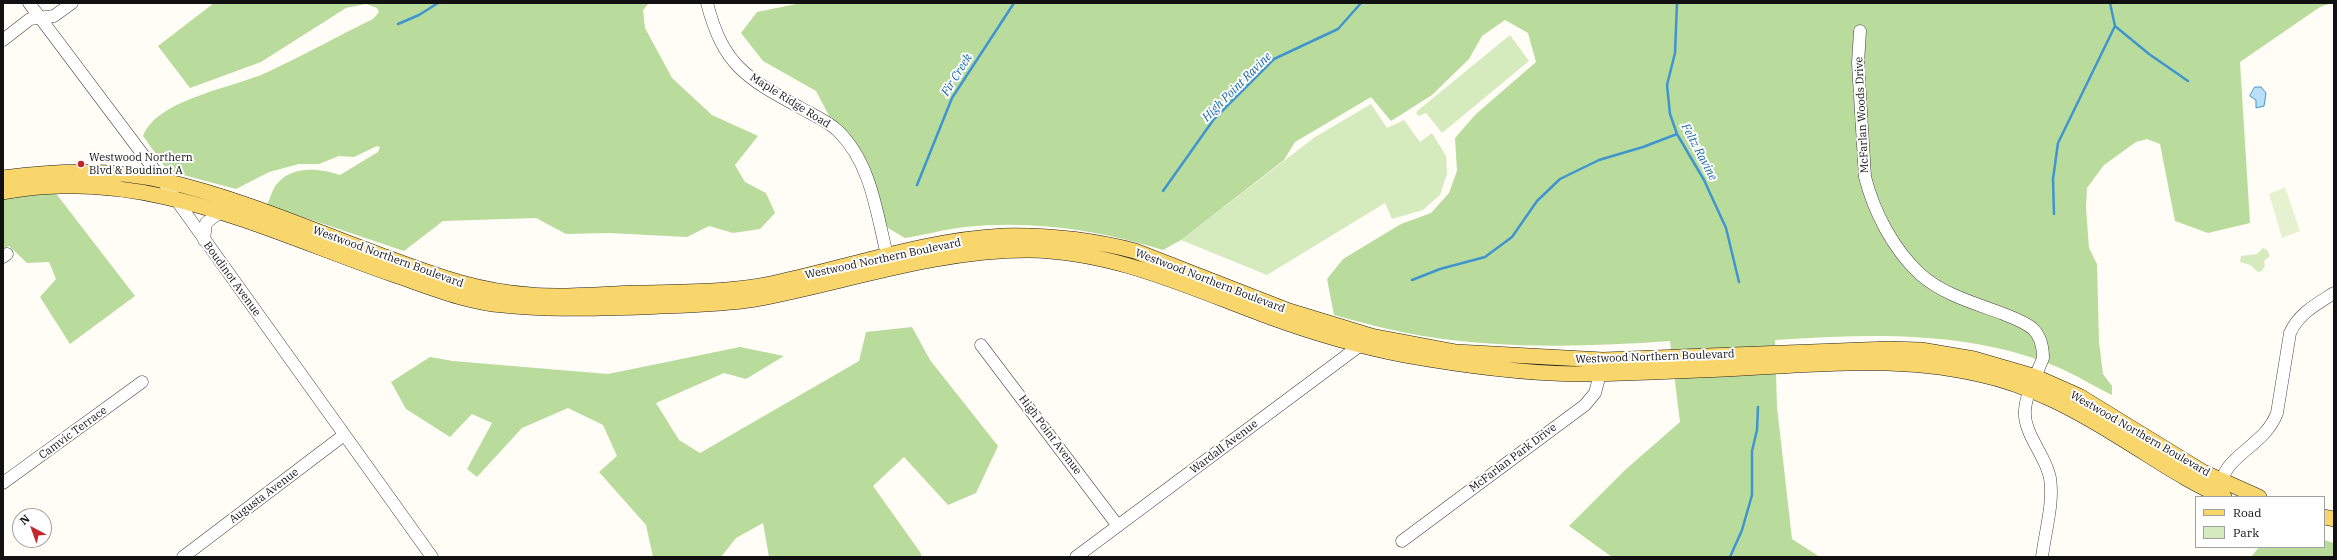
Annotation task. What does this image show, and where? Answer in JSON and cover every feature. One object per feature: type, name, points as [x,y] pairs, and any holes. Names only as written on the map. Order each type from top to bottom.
[{"type":"main road","name":"Westwood Northern Boulevard","points":[[3,178],[44,174],[78,173],[117,174],[162,180],[213,193],[382,263]]},
{"type":"main road","name":"Westwood Northern Boulevard","points":[[3,192],[60,186],[104,187],[146,192],[221,211],[382,263],[463,285],[535,296],[725,290],[772,284],[889,263],[930,246],[1000,236],[1055,237],[1110,245],[1161,260],[1365,341],[1602,367],[1889,349],[1921,350],[1966,357],[2033,383],[2079,396],[2175,456],[2220,491],[2252,496]]},
{"type":"street","name":"Boudinot Avenue","points":[[29,3],[162,180],[432,557]]},
{"type":"street","points":[[3,40],[30,19],[54,16],[72,3]]},
{"type":"street","name":"Maple Ridge Road","points":[[707,3],[715,34],[732,61],[756,83],[837,131],[856,154],[865,173],[875,204],[889,263]]},
{"type":"street","name":"McFarlan Woods Drive","points":[[1860,31],[1858,63],[1862,145],[1866,177],[1870,195],[1877,212],[1896,246],[1920,275],[1947,292],[2013,318],[2032,328],[2040,338],[2043,349],[2025,410],[2026,421],[2045,461],[2050,478],[2051,495],[2042,557]]},
{"type":"street","points":[[204,240],[206,223],[221,211]]},
{"type":"street","points":[[2220,491],[2230,465],[2273,424],[2278,413],[2290,333],[2295,324],[2308,310],[2334,292]]},
{"type":"street","name":"Wardall Avenue","points":[[1076,557],[1365,341]]},
{"type":"street","name":"High Point Avenue","points":[[981,345],[1118,526]]},
{"type":"street","name":"McFarlan Park Drive","points":[[1402,541],[1585,405],[1595,393],[1602,367]]},
{"type":"street","name":"Camvic Terrace","points":[[3,483],[142,382]]},
{"type":"street","name":"Augusta Avenue","points":[[183,557],[344,435]]},
{"type":"green space","points":[[214,3],[649,3],[643,10],[645,28],[672,78],[712,115],[758,136],[735,165],[745,182],[766,193],[775,213],[760,229],[733,233],[709,226],[687,237],[609,233],[566,234],[536,218],[443,221],[404,251],[267,205],[273,189],[282,179],[290,174],[298,171],[315,170],[340,175],[378,152],[380,147],[377,146],[354,157],[339,156],[319,164],[299,164],[269,172],[236,189],[168,171],[143,136],[151,123],[164,112],[181,103],[255,77],[296,59],[373,19],[379,12],[377,8],[366,4],[346,8],[261,62],[190,88],[158,46]]},
{"type":"green space","points":[[801,3],[2332,3],[2320,7],[2240,62],[2250,223],[2208,233],[2175,221],[2160,144],[2147,139],[2136,142],[2104,165],[2087,188],[2086,208],[2089,248],[2097,264],[2099,342],[2103,374],[2112,386],[2112,395],[2055,366],[2021,354],[1952,340],[1917,337],[1846,336],[1775,340],[1777,407],[1792,539],[1820,557],[1612,557],[1569,526],[1625,470],[1680,422],[1670,341],[1608,345],[1546,346],[1484,343],[1423,336],[1378,327],[1334,315],[1327,279],[1343,259],[1401,224],[1431,213],[1449,193],[1457,171],[1455,138],[1476,114],[1536,62],[1528,33],[1505,20],[1482,36],[1469,59],[1432,95],[1391,121],[1371,97],[1295,142],[1284,160],[1181,240],[1163,250],[1090,232],[1040,226],[990,225],[965,227],[905,238],[888,228],[875,204],[865,173],[837,131],[816,91],[763,61],[741,33],[757,12]]},
{"type":"green space","points":[[1510,35],[1529,61],[1442,133],[1426,113],[1418,116],[1416,112]]},
{"type":"green space","points":[[1371,104],[1387,128],[1404,120],[1420,142],[1432,133],[1446,156],[1447,174],[1440,195],[1423,210],[1392,219],[1385,203],[1267,275],[1181,240],[1315,137]]},
{"type":"green space","points":[[51,187],[135,296],[70,344],[40,297],[56,279],[49,262],[27,263],[9,246],[3,249],[3,192]]},
{"type":"green space","points":[[2285,187],[2300,231],[2282,238],[2269,194]]},
{"type":"green space","points":[[2263,248],[2267,250],[2270,256],[2264,261],[2265,266],[2262,271],[2258,272],[2250,265],[2240,262],[2241,256],[2257,254]]},
{"type":"green space","points":[[912,327],[930,360],[998,446],[976,493],[948,505],[904,457],[873,486],[922,557],[769,557],[763,523],[736,538],[721,557],[653,557],[646,525],[599,472],[617,456],[603,425],[568,408],[522,428],[477,477],[467,469],[492,423],[472,414],[450,437],[406,409],[391,382],[430,357],[453,361],[608,374],[740,347],[784,356],[746,379],[724,373],[656,403],[679,440],[700,453],[859,361],[866,332]]},
{"type":"green space","points":[[2325,540],[2334,543],[2334,557],[2251,557],[2258,548],[2325,548]]},
{"type":"water","points":[[2255,87],[2261,87],[2266,93],[2264,106],[2256,108],[2256,100],[2250,96]]},
{"type":"waterway","points":[[398,24],[419,15],[438,3]]},
{"type":"waterway","name":"Fir Creek","points":[[917,185],[952,98],[1014,3]]},
{"type":"waterway","name":"High Point Ravine","points":[[1163,191],[1214,119],[1274,59],[1338,29],[1361,3]]},
{"type":"waterway","name":"Feltz Ravine","points":[[1677,3],[1675,53],[1667,85],[1670,114],[1677,134],[1704,180],[1726,228],[1739,282]]},
{"type":"waterway","points":[[2110,3],[2115,26]]},
{"type":"waterway","points":[[2115,26],[2149,54],[2188,81]]},
{"type":"waterway","points":[[2054,214],[2053,179],[2058,143],[2115,26]]},
{"type":"waterway","points":[[1412,280],[1440,269],[1485,257],[1512,237],[1537,201],[1560,179],[1599,160],[1643,147],[1677,134]]},
{"type":"waterway","points":[[1730,557],[1742,530],[1752,495],[1752,451],[1757,430],[1758,407]]},
{"type":"place","name":"Westwood Northern Blvd & Boudinot A","points":[[81,164]]}]
